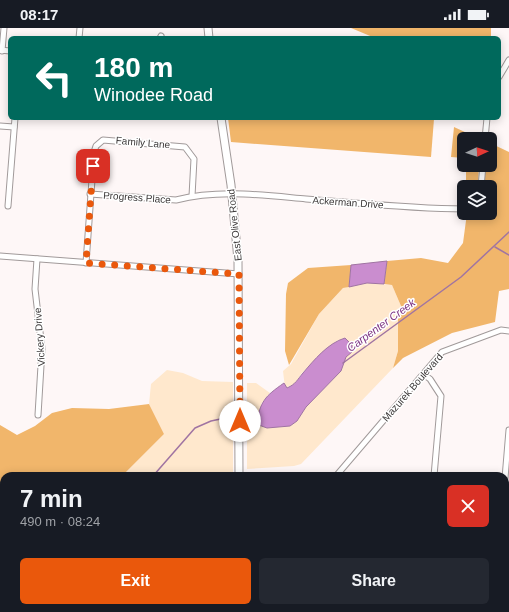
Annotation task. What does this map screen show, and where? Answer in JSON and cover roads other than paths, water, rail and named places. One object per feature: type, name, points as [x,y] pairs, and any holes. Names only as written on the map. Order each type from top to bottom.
[{"type":"street","points":[[1,51],[4,28]]},
{"type":"street","points":[[501,74],[509,60]]},
{"type":"street","points":[[8,206],[15,120]]},
{"type":"street","name":"East Olive Road","points":[[221,120],[231,193],[239,274],[240,472]]},
{"type":"street","points":[[486,132],[487,120]]},
{"type":"street","points":[[0,126],[14,127]]},
{"type":"street","name":"Family Lane","points":[[86,263],[90,194],[96,146],[103,140],[109,139],[185,147],[194,158],[192,196]]},
{"type":"street","name":"Progress Place","points":[[90,194],[176,200],[192,196],[231,193]]},
{"type":"street","name":"Ackerman Drive","points":[[231,193],[457,209]]},
{"type":"street","points":[[0,256],[239,274]]},
{"type":"street","name":"Vickery Drive","points":[[37,259],[35,289],[42,350],[38,415]]},
{"type":"street","name":"Mazurek Boulevard","points":[[339,472],[423,374],[447,349],[501,330],[509,331]]},
{"type":"street","points":[[423,374],[439,391],[441,396],[434,472]]},
{"type":"street","points":[[506,472],[509,430]]},
{"type":"waterway","name":"Carpenter Creek","points":[[343,363],[461,277],[509,232]]},
{"type":"waterway","points":[[495,247],[509,255]]},
{"type":"waterway","name":"Carpenter Creek","points":[[156,472],[195,428],[211,421],[230,417]]}]
